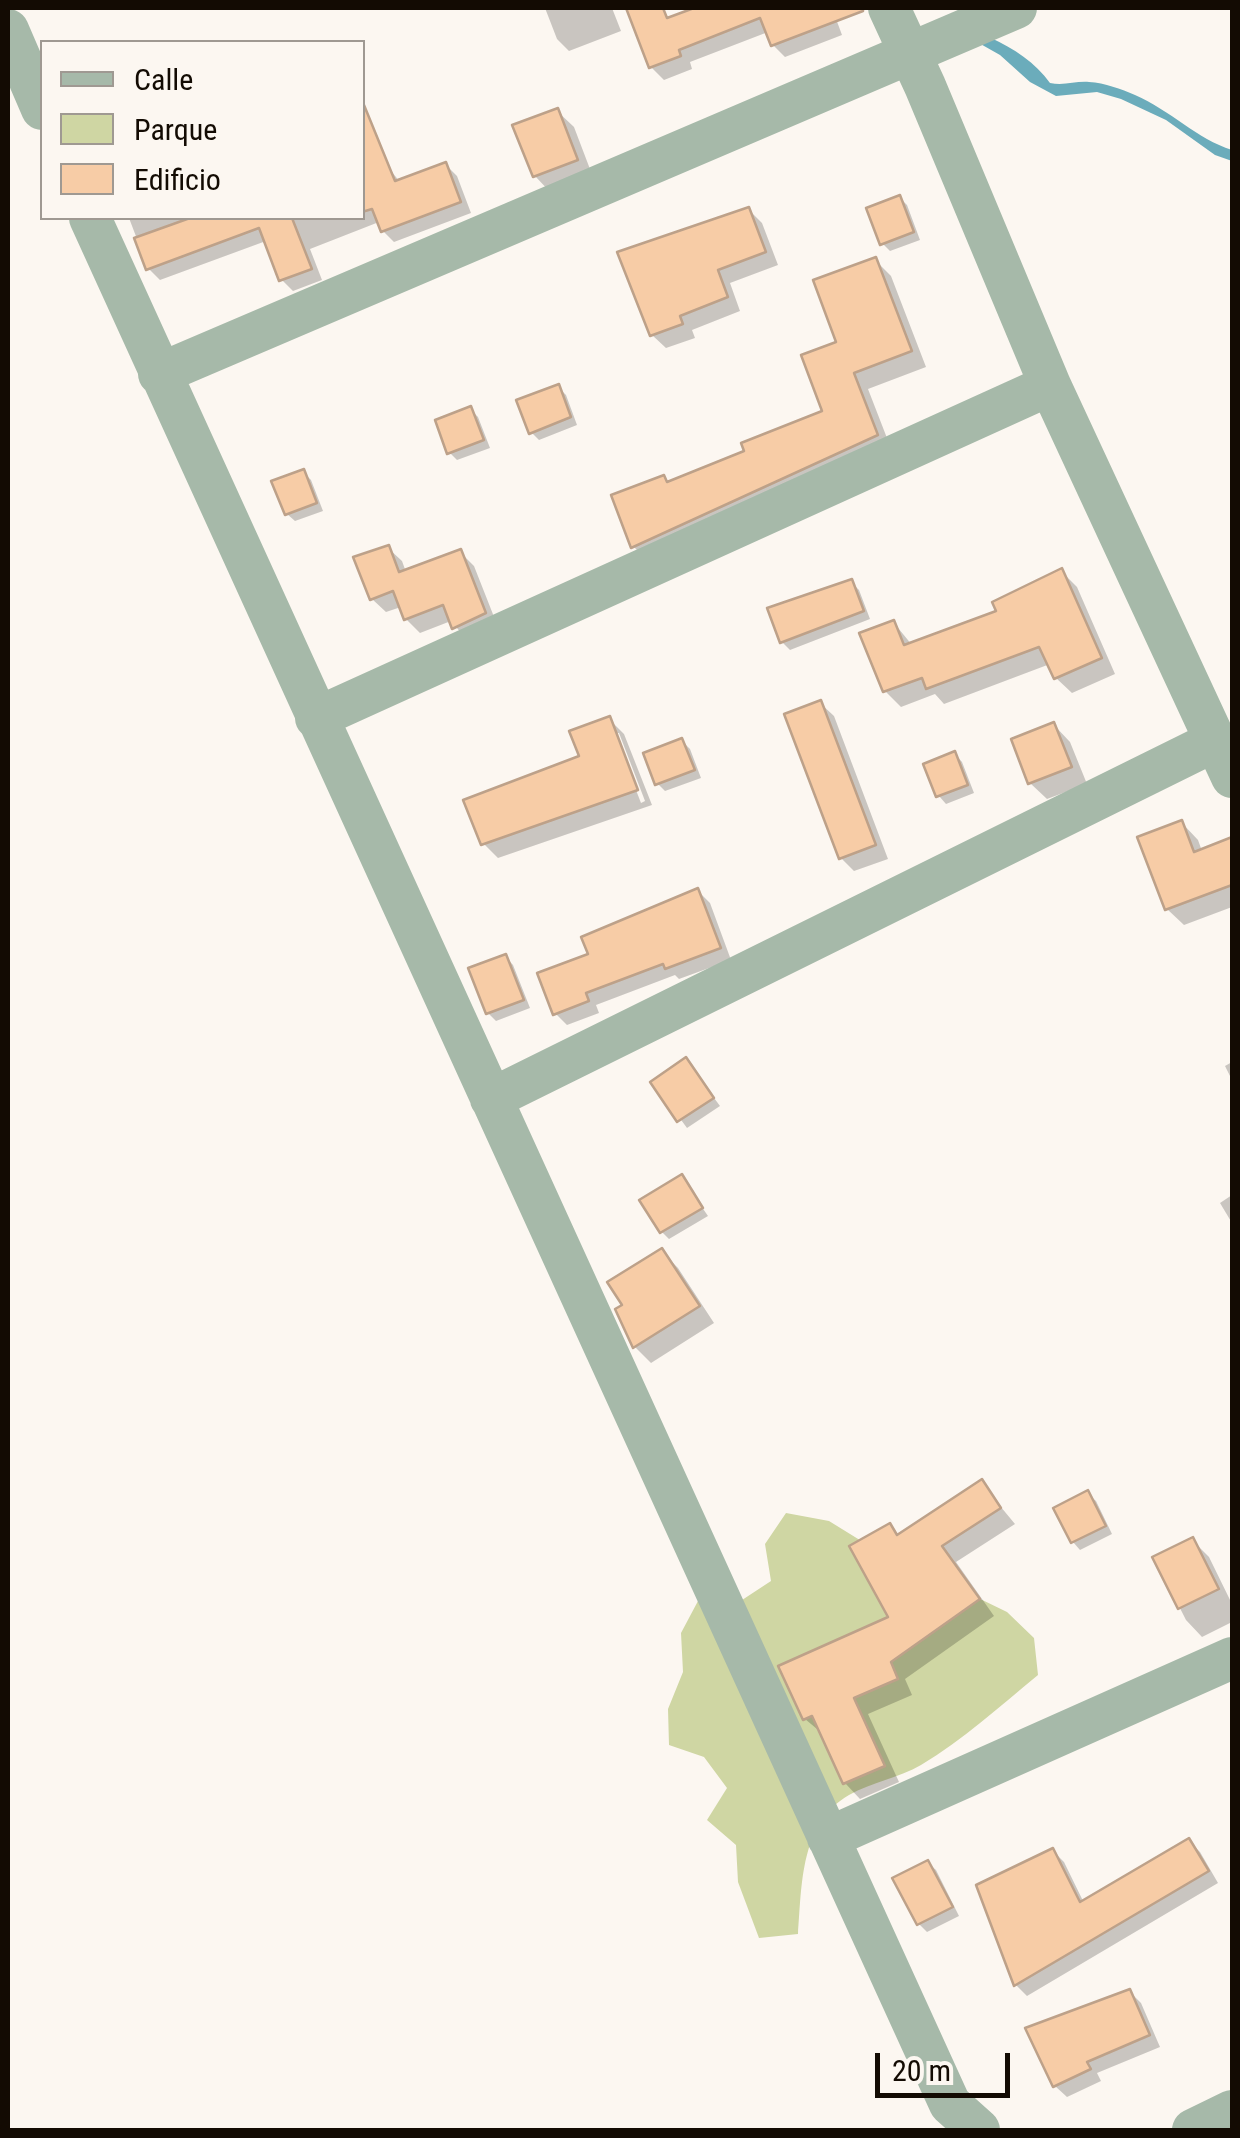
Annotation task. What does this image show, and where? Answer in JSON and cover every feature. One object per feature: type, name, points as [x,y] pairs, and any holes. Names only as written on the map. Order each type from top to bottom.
[{"type":"street","points":[[491,1099],[1224,759],[1050,385],[889,8]]},
{"type":"street","points":[[159,374],[987,20]]},
{"type":"street","points":[[8,30],[40,104]]},
{"type":"street","points":[[91,220],[950,2104],[978,2130]]},
{"type":"street","points":[[316,718],[1050,385]]},
{"type":"street","points":[[828,1838],[1232,1658]]},
{"type":"street","points":[[1193,2130],[1232,2111]]},
{"type":"green space","points":[[786,1513],[829,1521],[863,1542],[1007,1612],[1034,1638],[1038,1675],[937,1755],[849,1795],[833,1807],[812,1838],[798,1934],[759,1938],[738,1882],[736,1845],[707,1820],[727,1788],[704,1757],[669,1745],[668,1709],[683,1672],[681,1633],[698,1601],[739,1602],[771,1581],[765,1544]]},
{"type":"water","points":[[991,38],[1024,57],[1050,83],[1101,84],[1148,101],[1207,139],[1232,150],[1232,161],[1215,155],[1166,120],[1121,99],[1097,92],[1056,96],[1030,82],[1000,55],[977,42]]},
{"type":"building","points":[[626,8],[663,8],[667,18],[694,8],[863,11],[771,46],[760,18],[679,50],[681,56],[649,68]]},
{"type":"building","points":[[365,107],[395,181],[446,162],[461,202],[381,232],[372,209],[365,211]]},
{"type":"building","points":[[558,108],[578,160],[533,177],[512,125]]},
{"type":"building","points":[[900,195],[914,232],[880,245],[866,208]]},
{"type":"building","points":[[749,207],[766,252],[718,270],[728,297],[680,316],[683,324],[650,336],[617,252]]},
{"type":"building","points":[[184,220],[293,220],[312,269],[279,281],[259,228],[146,270],[134,238]]},
{"type":"building","points":[[876,257],[912,351],[854,373],[878,435],[631,548],[611,495],[664,475],[667,482],[744,451],[741,443],[822,411],[801,355],[836,342],[813,280]]},
{"type":"building","points":[[559,384],[571,417],[529,434],[516,400]]},
{"type":"building","points":[[471,406],[484,440],[447,454],[435,420]]},
{"type":"building","points":[[304,469],[317,503],[285,515],[271,481]]},
{"type":"building","points":[[389,545],[399,572],[461,549],[486,613],[452,629],[443,605],[404,620],[393,591],[370,600],[353,557]]},
{"type":"building","points":[[1062,568],[1102,658],[1054,679],[1039,647],[926,689],[922,678],[883,692],[859,633],[894,620],[904,645],[996,611],[992,602]]},
{"type":"building","points":[[852,579],[864,611],[780,643],[767,608]]},
{"type":"building","points":[[821,700],[876,845],[839,859],[784,714]]},
{"type":"building","points":[[610,716],[638,790],[481,845],[463,800],[579,756],[569,731]]},
{"type":"building","points":[[1054,722],[1072,767],[1028,784],[1011,739]]},
{"type":"building","points":[[682,738],[695,770],[655,785],[643,753]]},
{"type":"building","points":[[955,751],[968,785],[936,797],[923,764]]},
{"type":"building","points":[[1182,820],[1194,852],[1232,837],[1232,885],[1165,910],[1137,837]]},
{"type":"building","points":[[698,888],[721,948],[665,969],[663,964],[586,993],[589,1001],[553,1015],[537,973],[588,954],[581,937]]},
{"type":"building","points":[[506,954],[524,1000],[486,1014],[468,968]]},
{"type":"building","points":[[686,1057],[714,1098],[677,1122],[650,1082]]},
{"type":"building","points":[[682,1174],[703,1208],[660,1233],[639,1200]]},
{"type":"building","points":[[662,1248],[700,1306],[633,1348],[615,1309],[622,1305],[607,1282]]},
{"type":"building","points":[[982,1479],[1001,1508],[942,1546],[980,1599],[891,1662],[898,1679],[854,1698],[885,1766],[843,1784],[812,1716],[803,1720],[778,1666],[888,1617],[849,1546],[890,1523],[897,1535]]},
{"type":"building","points":[[1088,1490],[1106,1526],[1071,1543],[1053,1508]]},
{"type":"building","points":[[1193,1537],[1219,1589],[1178,1609],[1152,1557]]},
{"type":"building","points":[[1189,1838],[1209,1871],[1014,1986],[976,1885],[1053,1848],[1080,1902]]},
{"type":"building","points":[[928,1860],[953,1907],[917,1925],[892,1878]]},
{"type":"building","points":[[1130,1989],[1150,2035],[1087,2062],[1091,2069],[1053,2087],[1025,2028]]}]
